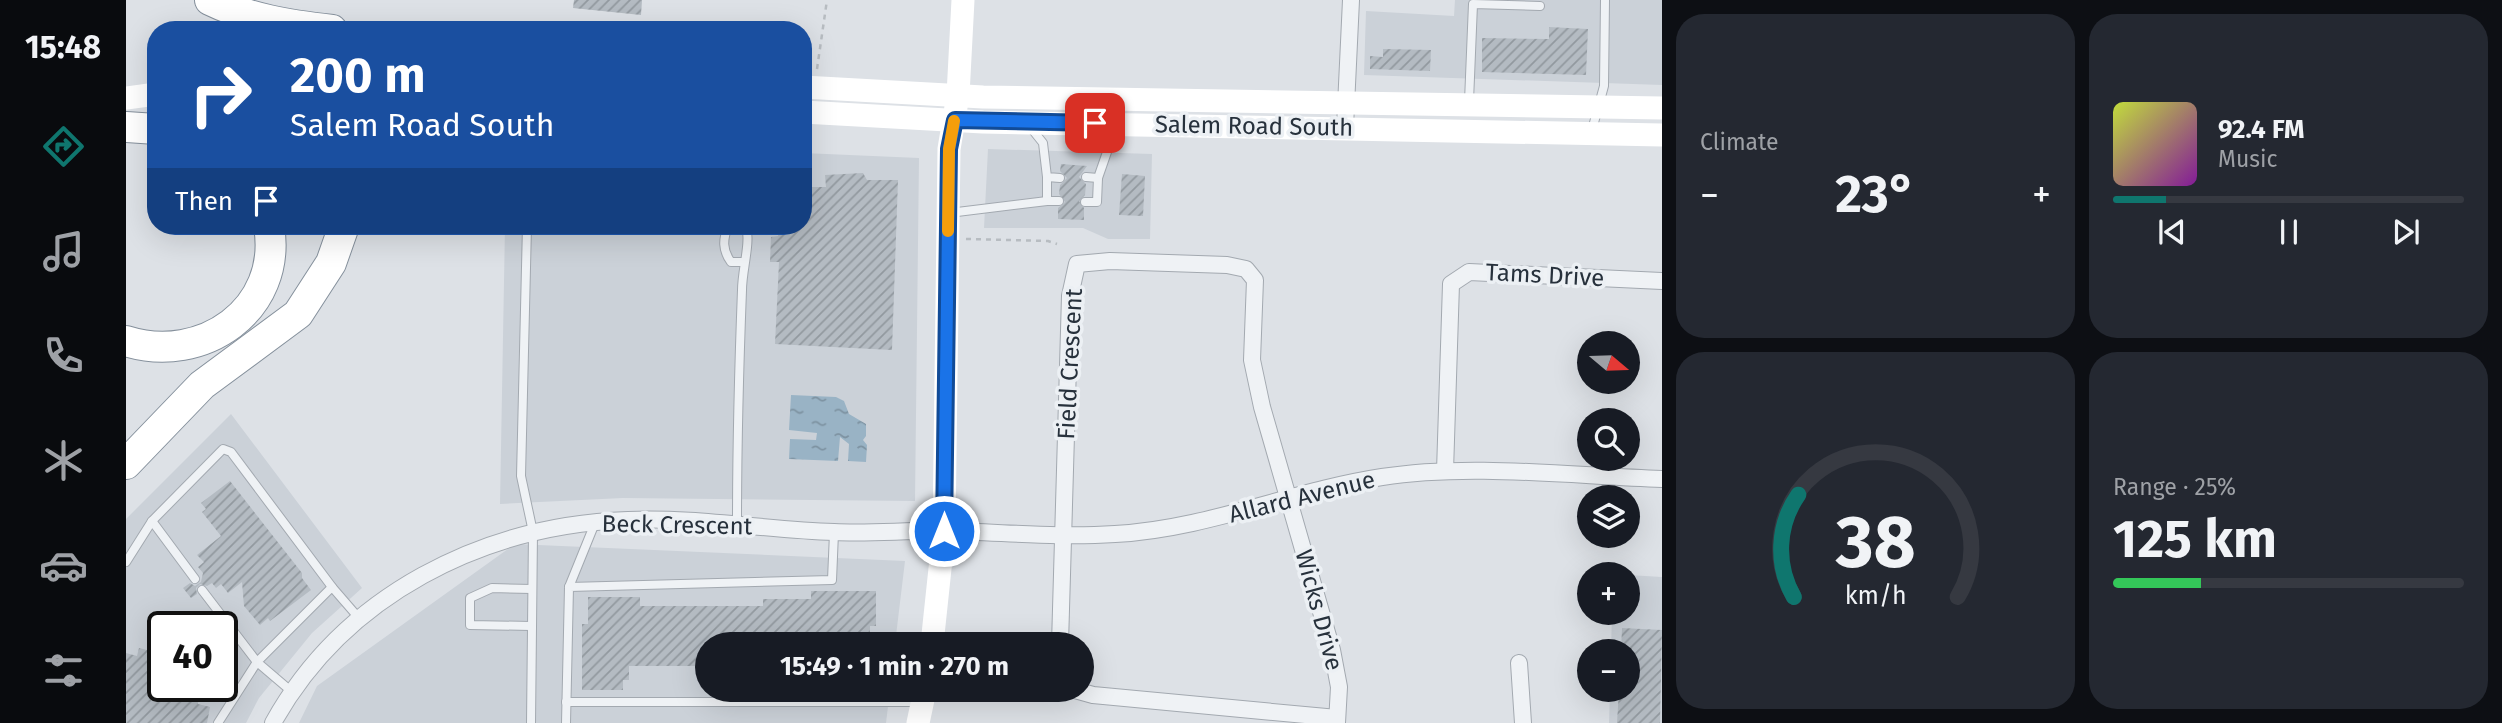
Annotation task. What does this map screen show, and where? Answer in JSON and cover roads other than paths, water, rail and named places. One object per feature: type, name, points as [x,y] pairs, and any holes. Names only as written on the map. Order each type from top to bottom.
[{"type":"highway","points":[[210,0],[231,10],[270,21]]},
{"type":"highway","points":[[126,125],[147,128]]},
{"type":"highway","points":[[126,341],[157,348],[190,345],[221,332],[234,322],[256,297],[263,282],[270,250],[270,235]]},
{"type":"highway","points":[[126,464],[163,422],[202,385],[298,314],[331,263],[341,235]]},
{"type":"main road","points":[[933,632],[944,531],[949,149],[958,95],[963,0]]},
{"type":"main road","name":"Salem Road South","points":[[812,78],[958,95],[1662,108]]},
{"type":"main road","points":[[126,98],[147,94]]},
{"type":"main road","name":"Salem Road South","points":[[812,112],[1027,122],[1662,135]]},
{"type":"main road","points":[[126,125],[147,119]]},
{"type":"street","points":[[1345,127],[1351,0]]},
{"type":"street","name":"Field Crescent","points":[[1065,535],[1070,296],[1077,264],[1123,261],[1227,265],[1246,269],[1255,280],[1252,360],[1289,499]]},
{"type":"street","name":"Tams Drive","points":[[1445,471],[1451,284],[1469,272],[1662,281]]},
{"type":"street","name":"Allard Avenue","points":[[944,531],[1065,535],[1154,531],[1209,521],[1384,476],[1445,471],[1662,479]]},
{"type":"street","name":"Wicks Drive","points":[[1289,499],[1332,650],[1339,687],[1337,720]]},
{"type":"street","name":"Beck Crescent","points":[[273,723],[291,691],[358,617],[428,571],[484,547],[533,532],[628,520],[737,523],[834,533],[944,531]]},
{"type":"street","points":[[1061,632],[1065,535]]},
{"type":"street","points":[[1519,663],[1523,723]]},
{"type":"street","points":[[1094,695],[1337,720]]},
{"type":"lane","points":[[1591,133],[1600,107],[1604,80],[1605,0]]},
{"type":"lane","points":[[1468,104],[1473,4],[1540,6]]},
{"type":"lane","points":[[1027,122],[1043,143],[1047,201]]},
{"type":"lane","points":[[1085,202],[1097,202],[1098,178],[1117,124]]},
{"type":"lane","points":[[1047,177],[1060,178]]},
{"type":"lane","points":[[1086,177],[1098,178]]},
{"type":"lane","points":[[948,214],[1059,201]]},
{"type":"lane","points":[[527,235],[521,476],[533,532],[531,723]]},
{"type":"lane","points":[[727,235],[725,254],[731,262],[743,262]]},
{"type":"lane","points":[[737,523],[743,262],[748,247],[747,235]]},
{"type":"lane","points":[[126,562],[152,521],[223,449],[231,452],[332,587],[358,617]]},
{"type":"lane","points":[[152,521],[195,579]]},
{"type":"lane","points":[[566,723],[569,587],[595,523]]},
{"type":"lane","points":[[569,587],[832,580],[834,533]]},
{"type":"lane","points":[[218,723],[257,662],[332,587]]},
{"type":"lane","points":[[531,626],[470,625],[470,598],[492,587],[532,589]]},
{"type":"lane","points":[[202,590],[257,662],[291,691]]},
{"type":"lane","points":[[566,702],[922,705]]},
{"type":"water","points":[[791,395],[836,397],[844,401],[849,414],[866,424],[866,436],[863,440],[867,445],[866,462],[848,461],[849,444],[840,437],[838,461],[789,459],[790,439],[816,440],[817,433],[789,430]]}]
